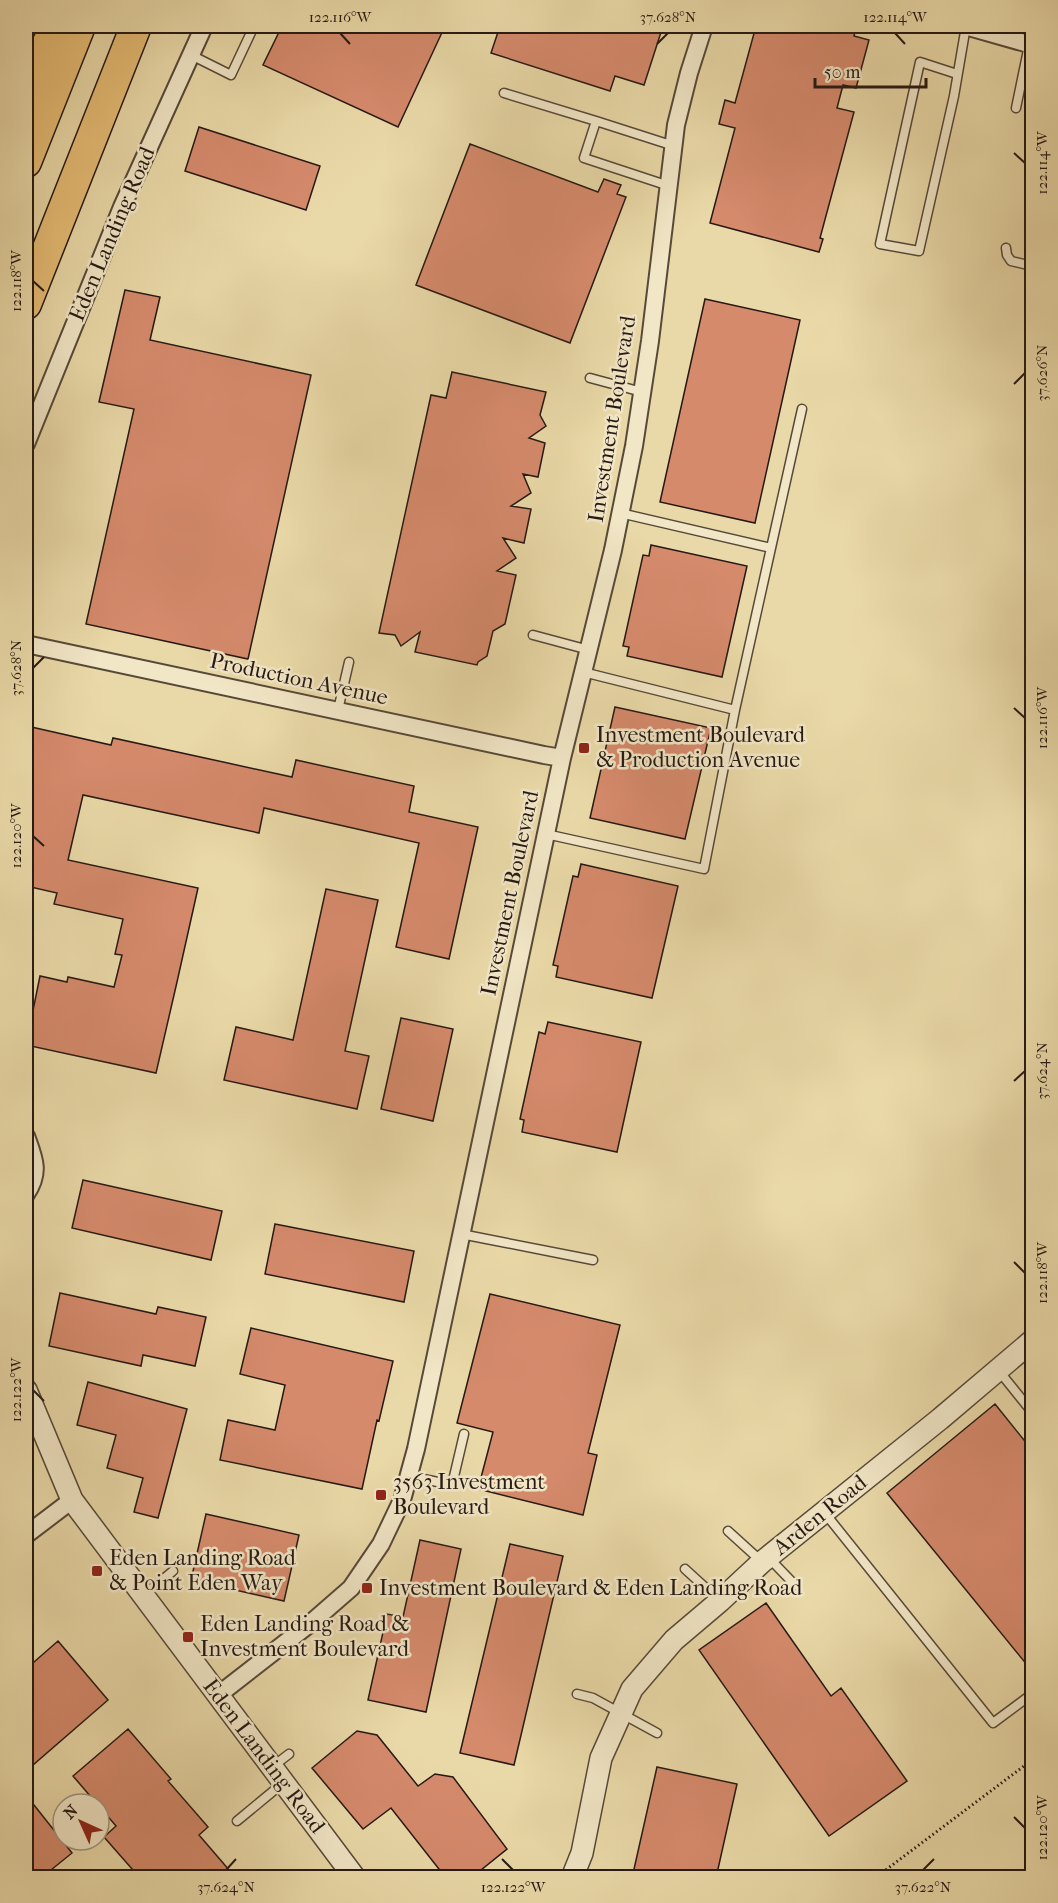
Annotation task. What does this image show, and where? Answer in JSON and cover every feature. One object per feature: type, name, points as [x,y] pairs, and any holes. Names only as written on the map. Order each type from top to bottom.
[{"type":"highway","points":[[26,89],[56,26]]},
{"type":"highway","points":[[26,162],[80,26]]},
{"type":"highway","points":[[26,304],[136,26]]},
{"type":"street","name":"Eden Landing Road","points":[[26,444],[122,207],[204,26]]},
{"type":"street","name":"Investment Boulevard","points":[[218,1696],[312,1622],[351,1588],[381,1544],[402,1500],[409,1476],[562,758],[589,650],[634,446],[676,125],[704,26]]},
{"type":"street","points":[[966,26],[1031,45]]},
{"type":"street","name":"Production Avenue","points":[[26,644],[562,758]]},
{"type":"street","points":[[26,1194],[33,1183],[35,1171],[34,1159],[27,1142]]},
{"type":"street","name":"Arden Road","points":[[572,1878],[582,1853],[601,1758],[632,1689],[674,1640],[765,1559],[1032,1341]]},
{"type":"street","name":"Eden Landing Road","points":[[26,1390],[72,1500],[355,1878]]},
{"type":"street","points":[[26,1535],[72,1500]]},
{"type":"lane","points":[[191,55],[231,75],[254,26]]},
{"type":"lane","points":[[957,74],[920,62],[880,244],[919,251],[957,74],[966,26]]},
{"type":"lane","points":[[1016,108],[1031,45]]},
{"type":"lane","points":[[504,93],[674,146]]},
{"type":"lane","points":[[596,121],[584,158],[669,186]]},
{"type":"lane","points":[[1006,248],[1011,261],[1032,266]]},
{"type":"lane","points":[[590,378],[642,392]]},
{"type":"lane","points":[[546,834],[704,869],[735,710],[802,409]]},
{"type":"lane","points":[[620,513],[771,548]]},
{"type":"lane","points":[[533,635],[589,650]]},
{"type":"lane","points":[[338,710],[350,662]]},
{"type":"lane","points":[[583,672],[735,710]]},
{"type":"lane","points":[[461,1234],[593,1260]]},
{"type":"lane","points":[[998,1370],[1032,1412]]},
{"type":"lane","points":[[409,1476],[452,1485],[464,1434]]},
{"type":"lane","points":[[824,1512],[993,1723],[1032,1694]]},
{"type":"lane","points":[[728,1531],[795,1585]]},
{"type":"lane","points":[[684,1569],[720,1601]]},
{"type":"lane","points":[[143,1596],[173,1571]]},
{"type":"lane","points":[[577,1694],[593,1698],[657,1733]]},
{"type":"lane","points":[[237,1821],[277,1775],[289,1754]]},
{"type":"path","points":[[875,1878],[1032,1760]]},
{"type":"building","points":[[282,26],[445,26],[398,127],[263,65]]},
{"type":"building","points":[[500,26],[663,26],[644,85],[615,76],[610,91],[491,53]]},
{"type":"building","points":[[756,26],[849,26],[856,28],[854,36],[869,40],[856,88],[843,85],[837,108],[854,112],[820,238],[823,239],[819,252],[710,223],[735,128],[719,124],[725,100],[735,103]]},
{"type":"building","points":[[199,127],[320,166],[306,210],[185,171]]},
{"type":"building","points":[[470,144],[598,192],[604,179],[621,185],[617,194],[626,197],[570,343],[416,285]]},
{"type":"building","points":[[125,290],[160,297],[150,340],[311,375],[248,659],[86,624],[134,409],[99,402]]},
{"type":"building","points":[[705,299],[800,320],[755,523],[660,502]]},
{"type":"building","points":[[452,372],[546,392],[540,415],[546,426],[529,438],[545,443],[538,477],[523,474],[531,493],[511,506],[531,509],[524,543],[503,538],[516,558],[497,571],[516,575],[505,624],[493,631],[487,656],[477,665],[415,652],[420,632],[401,646],[395,635],[379,633],[431,395],[446,398]]},
{"type":"building","points":[[651,545],[747,566],[722,677],[627,656],[629,647],[623,646],[643,555],[649,556]]},
{"type":"building","points":[[615,707],[711,728],[685,839],[590,818]]},
{"type":"building","points":[[27,726],[111,745],[113,738],[292,777],[296,760],[414,786],[409,812],[478,827],[449,959],[396,947],[419,843],[264,808],[259,833],[83,795],[68,860],[198,888],[177,982],[156,1073],[26,1045],[40,976],[67,982],[68,977],[114,987],[122,955],[115,954],[123,919],[54,904],[57,893],[26,886]]},
{"type":"building","points":[[581,864],[678,886],[652,998],[556,977],[558,966],[553,965],[573,876],[578,877]]},
{"type":"building","points":[[326,889],[378,900],[345,1051],[369,1056],[357,1109],[224,1080],[236,1027],[293,1040]]},
{"type":"building","points":[[401,1018],[453,1029],[433,1121],[381,1109]]},
{"type":"building","points":[[548,1022],[641,1042],[617,1152],[522,1132],[524,1120],[520,1119],[539,1032],[545,1034]]},
{"type":"building","points":[[83,1180],[222,1211],[211,1260],[72,1228]]},
{"type":"building","points":[[275,1224],[414,1251],[404,1302],[265,1274]]},
{"type":"building","points":[[60,1293],[156,1314],[158,1307],[206,1317],[195,1366],[143,1355],[141,1366],[49,1346]]},
{"type":"building","points":[[490,1294],[620,1325],[588,1453],[597,1455],[583,1515],[478,1489],[493,1432],[457,1423]]},
{"type":"building","points":[[251,1328],[393,1361],[362,1489],[220,1460],[228,1420],[275,1430],[285,1385],[240,1374]]},
{"type":"building","points":[[88,1382],[187,1409],[158,1518],[134,1512],[143,1478],[107,1468],[116,1435],[77,1425]]},
{"type":"building","points":[[995,1404],[1032,1450],[1032,1671],[887,1493]]},
{"type":"building","points":[[206,1514],[299,1535],[284,1601],[191,1580]]},
{"type":"building","points":[[420,1540],[461,1549],[426,1712],[368,1700],[387,1614],[403,1617]]},
{"type":"building","points":[[510,1544],[563,1556],[514,1765],[460,1753]]},
{"type":"building","points":[[766,1603],[831,1696],[841,1688],[907,1781],[829,1836],[699,1650]]},
{"type":"building","points":[[58,1641],[108,1700],[26,1771],[26,1669]]},
{"type":"building","points":[[128,1729],[171,1779],[168,1781],[208,1827],[199,1835],[236,1878],[140,1878],[111,1845],[111,1831],[116,1826],[111,1820],[111,1792],[87,1792],[73,1776]]},
{"type":"building","points":[[357,1731],[377,1735],[418,1786],[435,1774],[453,1777],[507,1849],[471,1878],[446,1878],[391,1808],[363,1829],[312,1768]]},
{"type":"building","points":[[657,1767],[737,1784],[716,1878],[632,1878]]},
{"type":"building","points":[[34,1805],[51,1826],[51,1852],[72,1853],[41,1878],[26,1878],[26,1811]]},
{"type":"place","name":"Investment Boulevard & Production Avenue","points":[[584,748]]},
{"type":"place","name":"3563 Investment Boulevard","points":[[381,1495]]},
{"type":"place","name":"Eden Landing Road & Point Eden Way","points":[[97,1571]]},
{"type":"place","name":"Investment Boulevard & Eden Landing Road","points":[[367,1588]]},
{"type":"place","name":"Eden Landing Road & Investment Boulevard","points":[[188,1637]]}]
